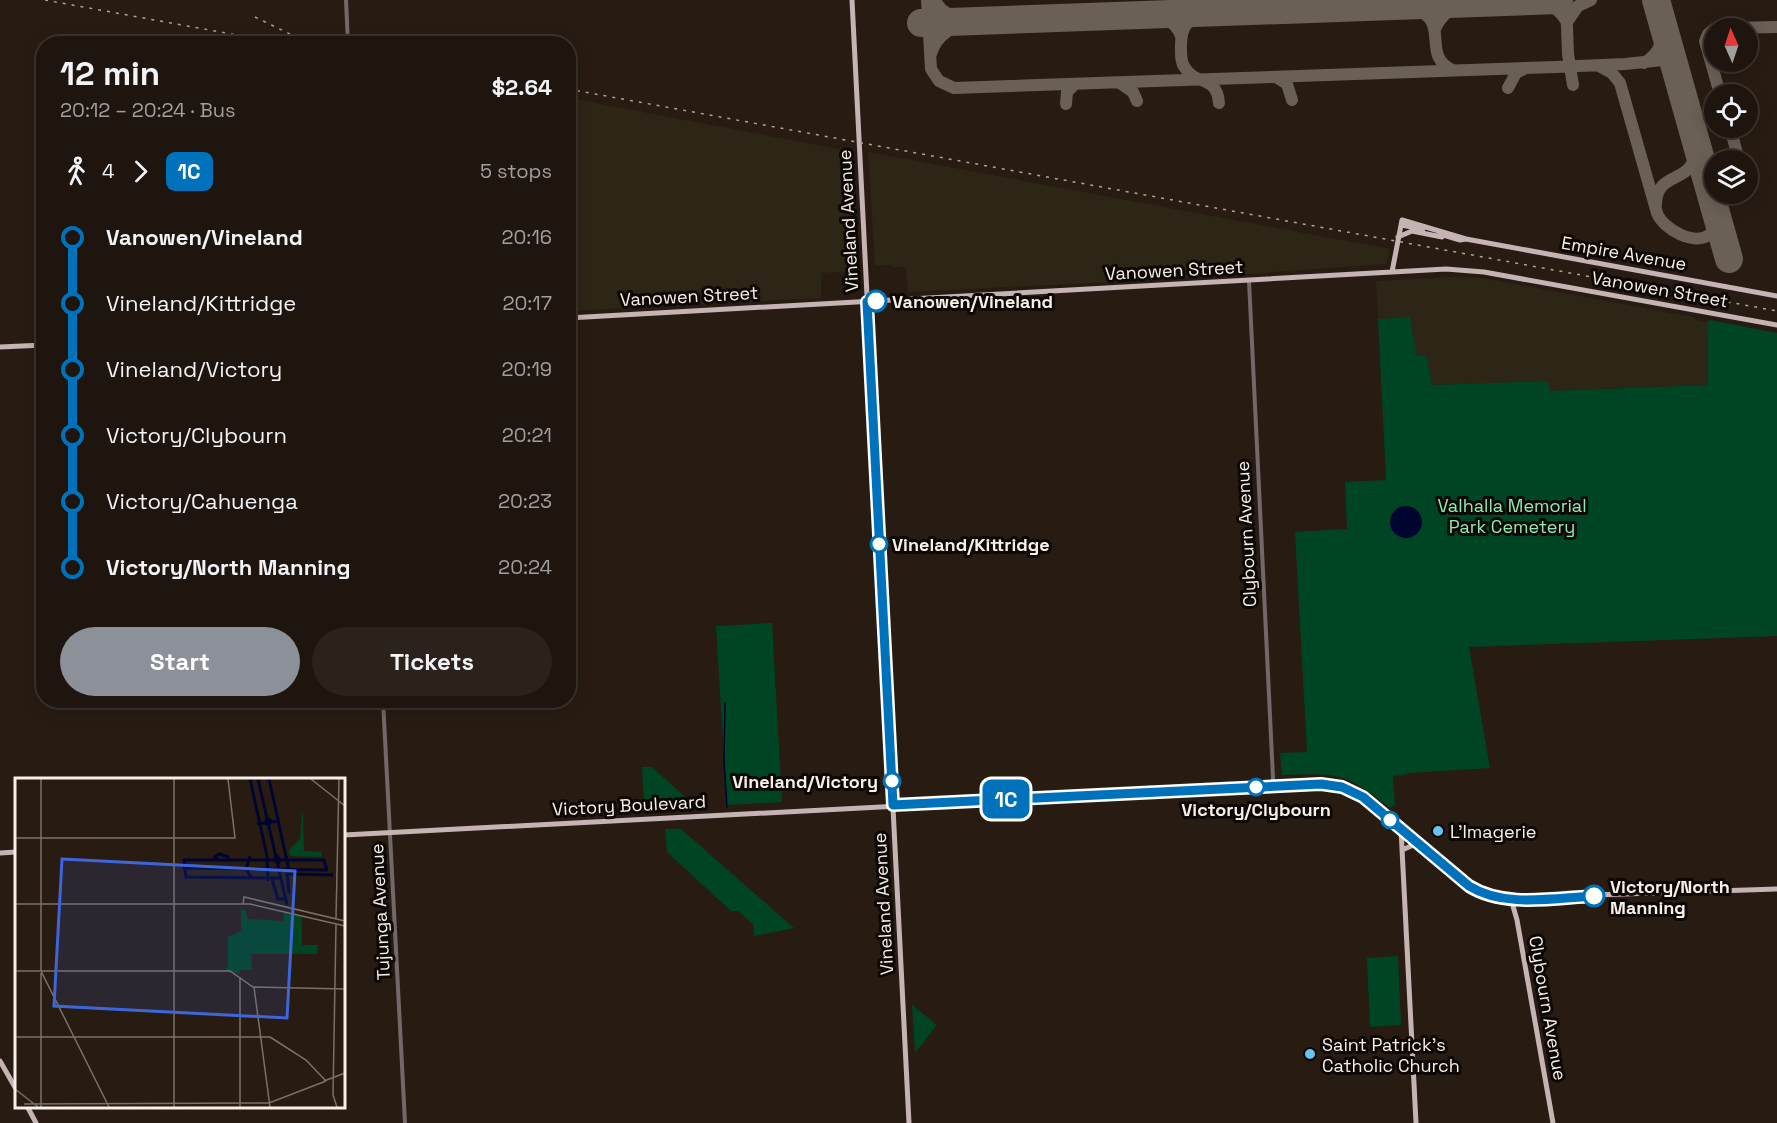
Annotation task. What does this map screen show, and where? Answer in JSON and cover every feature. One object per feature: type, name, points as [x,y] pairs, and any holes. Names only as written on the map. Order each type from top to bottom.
[{"type":"main road","name":"Vineland Avenue","points":[[852,0],[909,1123]]},
{"type":"main road","name":"Empire Avenue","points":[[1401,223],[1448,237],[1466,239]]},
{"type":"main road","name":"Empire Avenue","points":[[1401,223],[1466,239],[1777,296]]},
{"type":"main road","points":[[1392,272],[1401,223]]},
{"type":"main road","points":[[1398,237],[1412,231],[1448,237]]},
{"type":"main road","name":"Vanowen Street","points":[[576,318],[1434,269],[1471,270],[1777,325]]},
{"type":"main road","points":[[0,347],[36,345]]},
{"type":"main road","name":"Victory Boulevard","points":[[345,835],[1321,784],[1342,787],[1363,797],[1469,886],[1497,898],[1777,890]]},
{"type":"main road","points":[[1401,829],[1416,1123]]},
{"type":"main road","points":[[1402,850],[1418,843]]},
{"type":"main road","points":[[0,853],[15,852]]},
{"type":"main road","name":"Clybourn Avenue","points":[[1512,899],[1553,1123]]},
{"type":"main road","points":[[0,1061],[15,1087]]},
{"type":"main road","points":[[28,1108],[36,1123]]},
{"type":"street","points":[[346,0],[348,36]]},
{"type":"street","name":"Clybourn Avenue","points":[[1249,280],[1272,786]]},
{"type":"street","name":"Tujunga Avenue","points":[[383,708],[405,1123]]},
{"type":"shaded area","points":[[576,99],[849,151],[856,271],[821,273],[821,298],[576,311]]},
{"type":"shaded area","points":[[868,152],[1390,249],[1386,264],[1190,278],[908,292],[906,267],[875,265]]},
{"type":"shaded area","points":[[1482,278],[1693,317],[1696,320],[1707,322],[1709,385],[1550,391],[1547,381],[1431,385],[1426,355],[1417,356],[1410,317],[1378,319],[1376,281]]},
{"type":"green space","name":"Valhalla Memorial Park Cemetery","points":[[1410,317],[1417,356],[1426,355],[1432,385],[1548,381],[1550,391],[1708,385],[1707,322],[1710,320],[1777,333],[1777,636],[1469,647],[1490,768],[1393,776],[1395,805],[1390,808],[1362,787],[1340,777],[1316,774],[1282,775],[1280,753],[1307,752],[1295,532],[1347,529],[1345,482],[1386,480],[1378,319]]},
{"type":"green space","points":[[772,623],[782,802],[727,805],[716,626]]},
{"type":"green space","points":[[642,767],[652,767],[691,802],[690,806],[647,808],[644,804]]},
{"type":"green space","points":[[665,829],[681,829],[794,928],[754,936],[753,924],[738,911],[731,911],[667,852]]},
{"type":"green space","points":[[1398,956],[1401,1025],[1370,1027],[1367,958]]},
{"type":"green space","points":[[912,1005],[937,1025],[915,1053]]},
{"type":"water","points":[[1406,506],[1417,511],[1422,522],[1417,533],[1406,538],[1395,533],[1390,522],[1395,511]]},
{"type":"waterway","points":[[725,703],[724,760],[727,807]]},
{"type":"taxiway","points":[[927,0],[931,69],[939,81],[954,88],[1556,67],[1672,59]]},
{"type":"taxiway","points":[[935,0],[946,13],[972,21]]},
{"type":"taxiway","points":[[1154,15],[1168,11],[1180,0]]},
{"type":"taxiway","points":[[1190,0],[1196,6],[1212,12]]},
{"type":"taxiway","points":[[1566,0],[1568,54],[1573,85]]},
{"type":"taxiway","points":[[1536,1],[1554,8],[1567,22],[1578,6],[1591,0]]},
{"type":"taxiway","points":[[1435,29],[1449,11],[1471,3]]},
{"type":"taxiway","points":[[1403,6],[1419,11],[1429,18],[1433,26],[1438,55],[1443,63],[1453,70]]},
{"type":"taxiway","points":[[1213,13],[1204,14],[1187,23],[1182,34],[1181,57],[1190,74],[1214,88],[1219,103]]},
{"type":"taxiway","points":[[1140,15],[1170,21],[1181,36]]},
{"type":"taxiway","points":[[931,54],[937,41],[947,32],[973,21]]},
{"type":"taxiway","points":[[1644,63],[1657,51],[1662,36],[1662,24]]},
{"type":"taxiway","points":[[1758,27],[1777,27]]},
{"type":"taxiway","points":[[1599,66],[1612,73],[1620,83],[1660,219],[1672,230],[1696,238],[1710,234],[1717,216]]},
{"type":"taxiway","points":[[1508,88],[1516,73],[1524,69]]},
{"type":"taxiway","points":[[1714,72],[1717,84]]},
{"type":"taxiway","points":[[1276,77],[1287,84],[1292,100]]},
{"type":"taxiway","points":[[1120,83],[1133,92],[1137,101]]},
{"type":"taxiway","points":[[1066,104],[1067,92],[1075,84]]},
{"type":"taxiway","points":[[1733,138],[1736,150]]},
{"type":"taxiway","points":[[1656,205],[1662,186],[1690,167],[1695,158],[1697,145]]},
{"type":"runway","points":[[921,23],[1559,0]]},
{"type":"runway","points":[[1656,0],[1729,259]]},
{"type":"railway","points":[[45,0],[242,36]]},
{"type":"railway","points":[[255,17],[294,36]]},
{"type":"railway","points":[[576,90],[1777,311]]},
{"type":"bus line","name":"1C","points":[[876,301],[867,302],[893,805],[1321,784],[1342,787],[1363,797],[1469,886],[1480,892],[1504,899],[1594,896]]},
{"type":"place","name":"Vanowen/Vineland","points":[[876,301]]},
{"type":"place","name":"Vineland/Kittridge","points":[[879,544]]},
{"type":"place","name":"Vineland/Victory","points":[[892,781]]},
{"type":"place","name":"Victory/Clybourn","points":[[1256,787]]},
{"type":"place","name":"L'Imagerie","points":[[1438,831]]},
{"type":"place","name":"Victory/North Manning","points":[[1594,896]]},
{"type":"place","name":"Saint Patrick's Catholic Church","points":[[1310,1054]]}]
